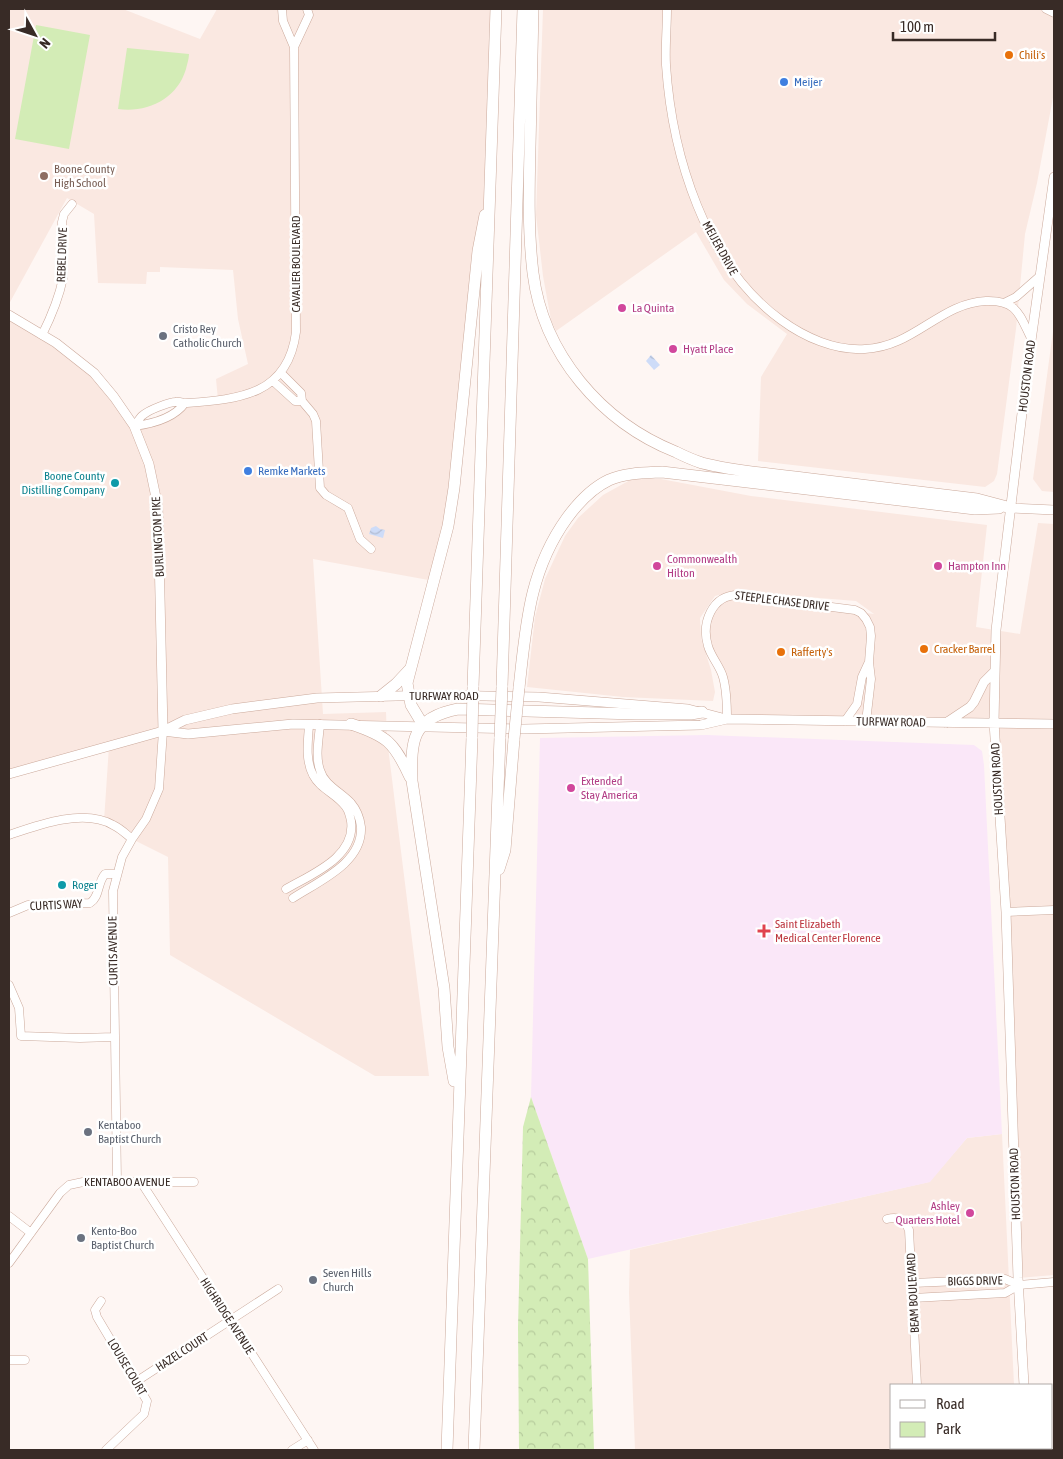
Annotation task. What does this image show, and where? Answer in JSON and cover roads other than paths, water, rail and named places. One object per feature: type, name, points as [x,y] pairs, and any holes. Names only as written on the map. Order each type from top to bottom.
[{"type":"highway","points":[[447,1450],[496,9]]},
{"type":"highway","points":[[474,1450],[502,687],[523,9]]},
{"type":"highway","points":[[533,9],[529,235],[533,275],[540,309],[550,336],[571,371],[590,394],[613,416],[638,434],[666,449],[701,462],[757,472],[977,499],[1011,508]]},
{"type":"highway","points":[[423,725],[415,713],[408,696],[407,683],[448,526],[454,488],[480,232],[490,194]]},
{"type":"highway","points":[[494,885],[505,850],[527,615],[537,575],[560,528],[575,508],[590,493],[609,480],[633,474],[662,472],[975,509],[1011,508]]},
{"type":"highway","points":[[381,696],[411,668]]},
{"type":"highway","points":[[458,1103],[448,1048],[444,988],[412,781],[411,747],[417,732],[423,725],[444,712],[458,709],[636,714],[690,714],[702,712]]},
{"type":"highway","points":[[351,724],[372,731],[386,739],[404,763],[412,781]]},
{"type":"main road","name":"HOUSTON ROAD","points":[[1024,1384],[1006,912],[994,722],[994,672],[996,630],[1031,338],[1054,177]]},
{"type":"main road","name":"BURLINGTON PIKE","points":[[9,315],[70,352],[94,373],[114,397],[134,426],[149,464],[158,507],[163,731]]},
{"type":"main road","points":[[1011,508],[1054,510]]},
{"type":"main road","points":[[946,723],[970,707],[984,682],[994,672]]},
{"type":"main road","name":"TURFWAY ROAD","points":[[9,774],[163,731],[185,720],[232,709],[317,698],[381,696],[539,697],[702,712],[727,719]]},
{"type":"main road","name":"TURFWAY ROAD","points":[[163,731],[188,734],[293,724],[524,728],[675,726],[700,725],[727,719],[1054,724]]},
{"type":"street","name":"CAVALIER BOULEVARD","points":[[134,426],[148,424],[180,411],[185,404],[246,396],[260,390],[281,373],[295,344],[294,47],[283,21],[282,9]]},
{"type":"street","name":"CAVALIER BOULEVARD","points":[[294,47],[309,15],[307,9]]},
{"type":"street","name":"MEIJER DRIVE","points":[[667,9],[666,64],[669,91],[678,144],[686,171],[707,226],[726,262],[743,286],[765,309],[791,328],[822,342],[839,347],[864,349],[883,347],[901,341],[955,308],[967,304],[985,301],[1006,302]]},
{"type":"street","points":[[1046,9],[1054,13]]},
{"type":"street","name":"REBEL DRIVE","points":[[42,335],[61,287],[63,278],[62,222],[64,214],[72,204]]},
{"type":"street","points":[[1031,338],[1020,316],[1006,302],[1016,297],[1040,276]]},
{"type":"street","points":[[281,373],[301,393],[302,401],[313,414],[316,421],[319,446],[320,488],[326,495],[348,508],[360,538],[371,549]]},
{"type":"street","points":[[273,381],[295,401],[302,401]]},
{"type":"street","name":"STEEPLE CHASE DRIVE","points":[[727,719],[724,680],[707,645],[706,634],[711,609],[716,602],[729,595],[855,610],[861,613],[866,618],[870,627],[871,636],[869,662],[871,679],[866,722]]},
{"type":"street","name":"STEEPLE CHASE DRIVE","points":[[845,721],[857,704],[862,678],[869,662]]},
{"type":"street","points":[[293,898],[344,865],[358,847],[361,836],[355,807],[326,782],[320,770],[318,761],[320,724]]},
{"type":"street","points":[[286,889],[336,859],[344,851],[348,843],[352,827],[348,809],[313,776],[308,752],[309,725]]},
{"type":"street","name":"CURTIS AVENUE","points":[[117,1182],[112,906],[122,857],[132,838],[146,819],[159,788],[163,731]]},
{"type":"street","points":[[9,835],[63,819],[93,819],[113,824],[132,838]]},
{"type":"street","name":"CURTIS WAY","points":[[9,913],[28,905],[90,903],[94,900],[101,878],[105,874],[117,874]]},
{"type":"street","points":[[1006,912],[1054,910]]},
{"type":"street","points":[[9,985],[19,1008],[21,1036],[114,1037]]},
{"type":"street","name":"KENTABOO AVENUE","points":[[9,1263],[60,1193],[69,1185],[83,1182],[194,1182]]},
{"type":"street","name":"HIGHRIDGE AVENUE","points":[[141,1182],[314,1450]]},
{"type":"street","points":[[9,1216],[31,1233]]},
{"type":"street","name":"BEAM BOULEVARD","points":[[887,1219],[895,1217],[902,1220],[909,1230],[917,1384]]},
{"type":"street","name":"BIGGS DRIVE","points":[[913,1283],[1005,1279],[1019,1285]]},
{"type":"street","points":[[1019,1285],[1054,1282]]},
{"type":"street","name":"BIGGS DRIVE","points":[[913,1298],[1006,1293],[1019,1285]]},
{"type":"street","name":"HAZEL COURT","points":[[137,1381],[278,1289]]},
{"type":"street","name":"LOUISE COURT","points":[[101,1301],[96,1310],[97,1317],[148,1401],[147,1410],[140,1419],[106,1450]]},
{"type":"street","points":[[9,1360],[25,1360]]},
{"type":"street","points":[[292,1450],[308,1440]]},
{"type":"water","points":[[651,355],[660,365],[654,370],[646,361]]},
{"type":"water","points":[[376,526],[385,530],[383,538],[369,534],[371,528]]},
{"type":"place","name":"Chili's","points":[[1009,55]]},
{"type":"place","name":"Meijer","points":[[784,82]]},
{"type":"place","name":"Boone County High School","points":[[44,176]]},
{"type":"place","name":"La Quinta","points":[[622,308]]},
{"type":"place","name":"Cristo Rey Catholic Church","points":[[163,336]]},
{"type":"place","name":"Hyatt Place","points":[[673,349]]},
{"type":"place","name":"Remke Markets","points":[[248,471]]},
{"type":"place","name":"Boone County Distilling Company","points":[[115,483]]},
{"type":"place","name":"Commonwealth Hilton","points":[[657,566]]},
{"type":"place","name":"Hampton Inn","points":[[938,566]]},
{"type":"place","name":"Cracker Barrel","points":[[924,649]]},
{"type":"place","name":"Rafferty's","points":[[781,652]]},
{"type":"place","name":"Extended Stay America","points":[[571,788]]},
{"type":"place","name":"Roger","points":[[62,885]]},
{"type":"place","name":"Saint Elizabeth Medical Center Florence","points":[[764,931]]},
{"type":"place","name":"Kentaboo Baptist Church","points":[[88,1132]]},
{"type":"place","name":"Ashley Quarters Hotel","points":[[970,1213]]},
{"type":"place","name":"Kento-Boo Baptist Church","points":[[81,1238]]},
{"type":"place","name":"Seven Hills Church","points":[[313,1280]]}]
